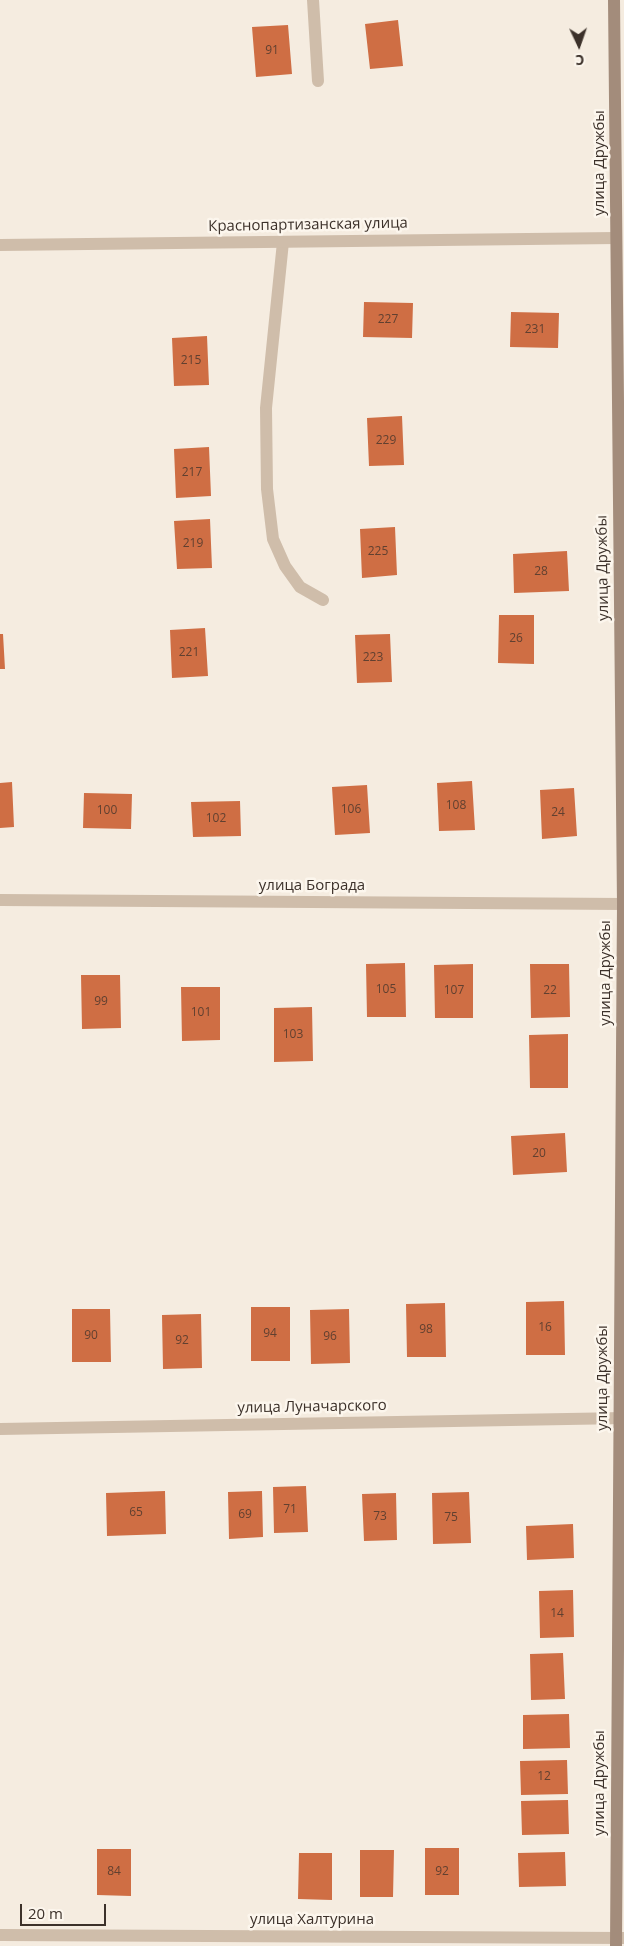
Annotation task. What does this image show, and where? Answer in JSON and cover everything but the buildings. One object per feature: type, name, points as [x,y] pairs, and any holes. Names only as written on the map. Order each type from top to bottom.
[{"type":"street","points":[[313,0],[318,81]]},
{"type":"street","name":"улица Дружбы","points":[[614,0],[620,89],[616,238],[624,904],[618,1941]]},
{"type":"street","name":"Краснопартизанская улица","points":[[0,245],[616,238]]},
{"type":"street","points":[[283,242],[266,408],[267,490],[272,539],[285,566],[300,586],[323,600]]},
{"type":"street","name":"улица Бограда","points":[[0,900],[624,904]]},
{"type":"street","name":"улица Луначарского","points":[[0,1428],[622,1418]]},
{"type":"street","name":"улица Халтурина","points":[[0,1935],[618,1941]]}]
